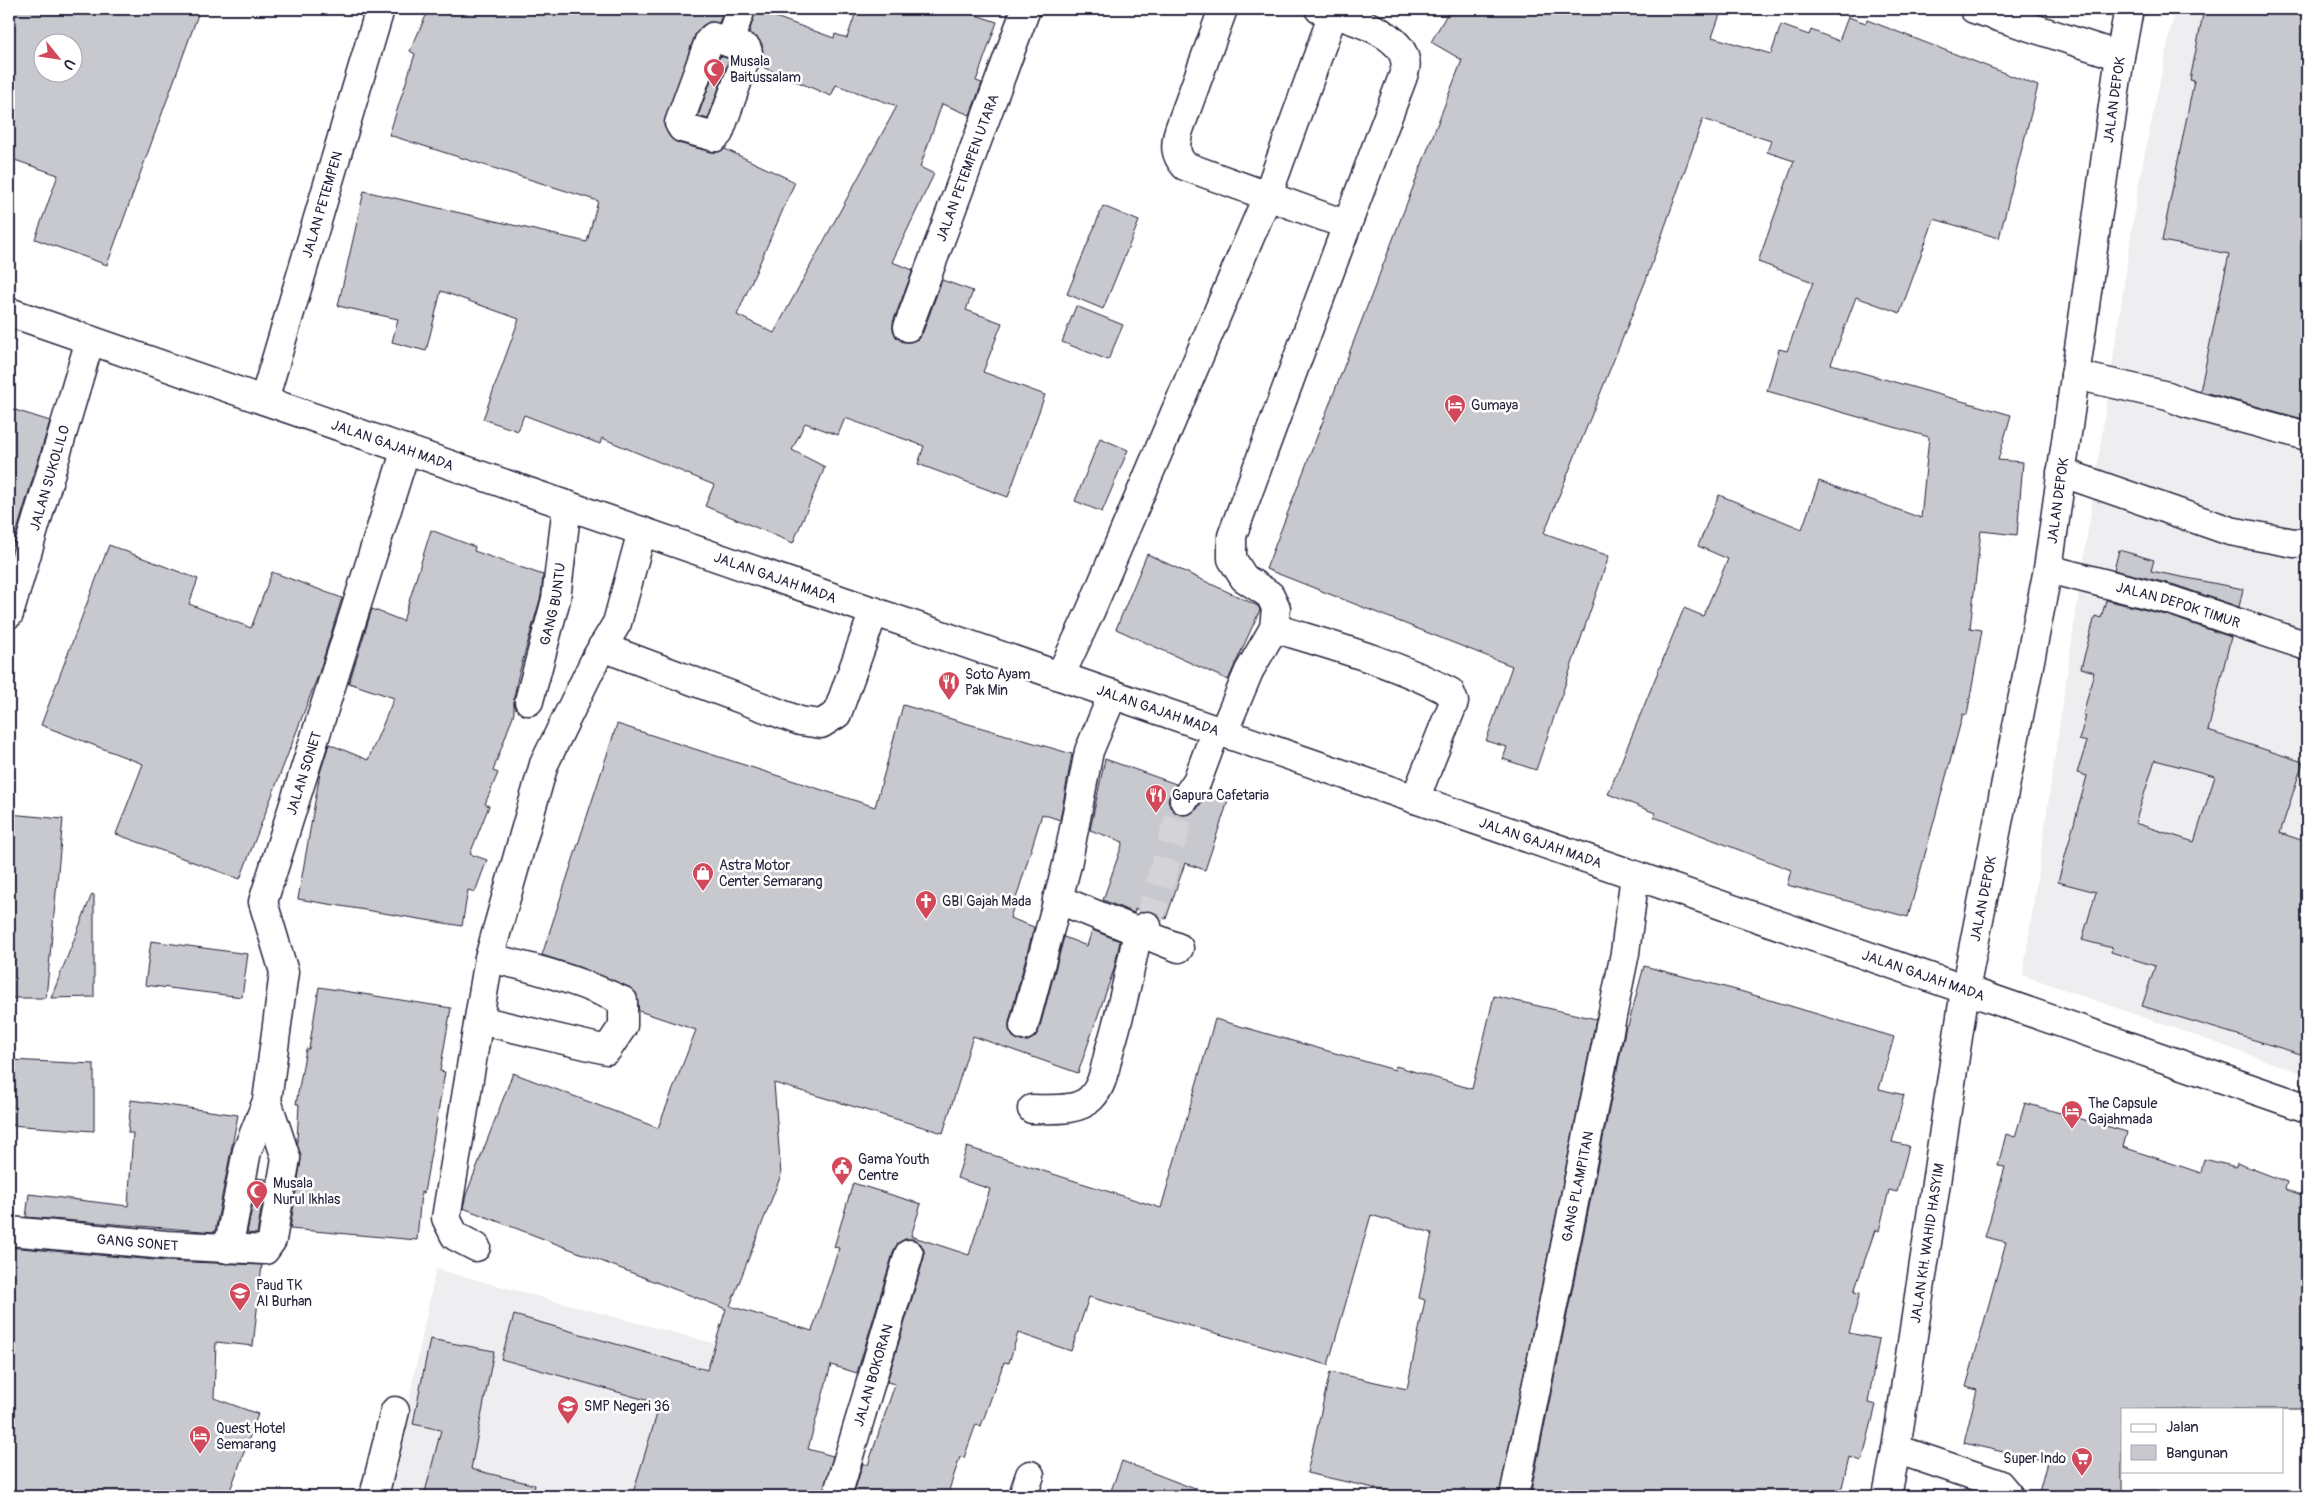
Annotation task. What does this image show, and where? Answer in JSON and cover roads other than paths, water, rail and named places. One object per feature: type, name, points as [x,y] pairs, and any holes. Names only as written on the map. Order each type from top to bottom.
[{"type":"street","name":"JALAN PETEMPEN","points":[[264,400],[380,9]]},
{"type":"street","points":[[729,41],[741,9]]},
{"type":"street","points":[[1223,9],[1179,130],[1175,145],[1177,158],[1185,166],[1346,225]]},
{"type":"street","points":[[1974,9],[2120,56]]},
{"type":"street","name":"JALAN DEPOK","points":[[1965,990],[2048,569],[2120,56],[2129,9]]},
{"type":"street","name":"JALAN PETEMPEN UTARA","points":[[908,327],[1021,10]]},
{"type":"street","points":[[1060,676],[1090,612],[1267,197],[1326,11],[1387,35],[1401,48],[1406,62],[1402,79],[1346,225],[1232,536],[1232,559],[1236,566],[1244,578],[1270,595],[1276,608],[1274,628],[1250,671],[1197,781],[1184,800]]},
{"type":"street","name":"JALAN GAJAH MADA","points":[[9,312],[2307,1108]]},
{"type":"street","name":"JALAN SUKOLILO","points":[[9,614],[90,340]]},
{"type":"street","points":[[2075,375],[2168,396],[2186,403],[2307,436]]},
{"type":"street","name":"JALAN SONET","points":[[228,1249],[248,1151],[267,1101],[284,972],[263,902],[406,449]]},
{"type":"street","points":[[2061,472],[2230,531],[2294,543],[2307,542]]},
{"type":"street","name":"GANG BUNTU","points":[[529,701],[556,599],[567,505]]},
{"type":"street","points":[[476,1248],[455,1236],[446,1218],[490,958],[544,764],[602,647],[617,623],[642,531]]},
{"type":"street","name":"JALAN DEPOK TIMUR","points":[[2048,569],[2170,600],[2307,646]]},
{"type":"street","points":[[602,647],[800,721],[821,724],[837,714],[874,611]]},
{"type":"street","points":[[1274,628],[1353,652],[1435,684],[1450,692],[1454,702],[1415,799]]},
{"type":"street","points":[[1024,1026],[1067,865],[1089,751],[1113,694]]},
{"type":"street","name":"GANG PLAMPITAN","points":[[1514,1496],[1625,953],[1635,875]]},
{"type":"street","points":[[1057,899],[1142,929],[1179,948]]},
{"type":"street","points":[[1032,1109],[1056,1109],[1076,1106],[1091,1099],[1100,1085],[1142,929]]},
{"type":"street","points":[[479,1020],[607,1050],[623,1026],[623,1001],[596,989],[542,970],[490,958]]},
{"type":"street","name":"JALAN KH. WAHID HASYIM","points":[[1887,1496],[1896,1449],[1965,990]]},
{"type":"street","name":"JALAN SONET","points":[[265,1250],[272,1240],[286,1158],[267,1101]]},
{"type":"street","name":"GANG SONET","points":[[9,1231],[228,1249],[265,1250]]},
{"type":"street","name":"JALAN BOKORAN","points":[[838,1496],[910,1254]]},
{"type":"street","points":[[374,1496],[395,1411]]},
{"type":"street","points":[[1896,1449],[1999,1484],[2009,1496]]},
{"type":"tunnel","points":[[1147,926],[1184,800]]},
{"type":"place","name":"Musala Baitussalam","points":[[714,88]]},
{"type":"place","name":"Gumaya","points":[[1455,424]]},
{"type":"place","name":"Soto Ayam Pak Min","points":[[949,701]]},
{"type":"place","name":"Gapura Cafetaria","points":[[1156,814]]},
{"type":"place","name":"Astra Motor Center Semarang","points":[[703,892]]},
{"type":"place","name":"GBI Gajah Mada","points":[[926,920]]},
{"type":"place","name":"The Capsule Gajahmada","points":[[2072,1130]]},
{"type":"place","name":"Gama Youth Centre","points":[[842,1186]]},
{"type":"place","name":"Musala Nurul Ikhlas","points":[[257,1210]]},
{"type":"place","name":"Paud TK Al Burhan","points":[[240,1312]]},
{"type":"place","name":"SMP Negeri 36","points":[[568,1425]]},
{"type":"place","name":"Quest Hotel Semarang","points":[[200,1455]]},
{"type":"place","name":"Super Indo","points":[[2082,1477]]}]
